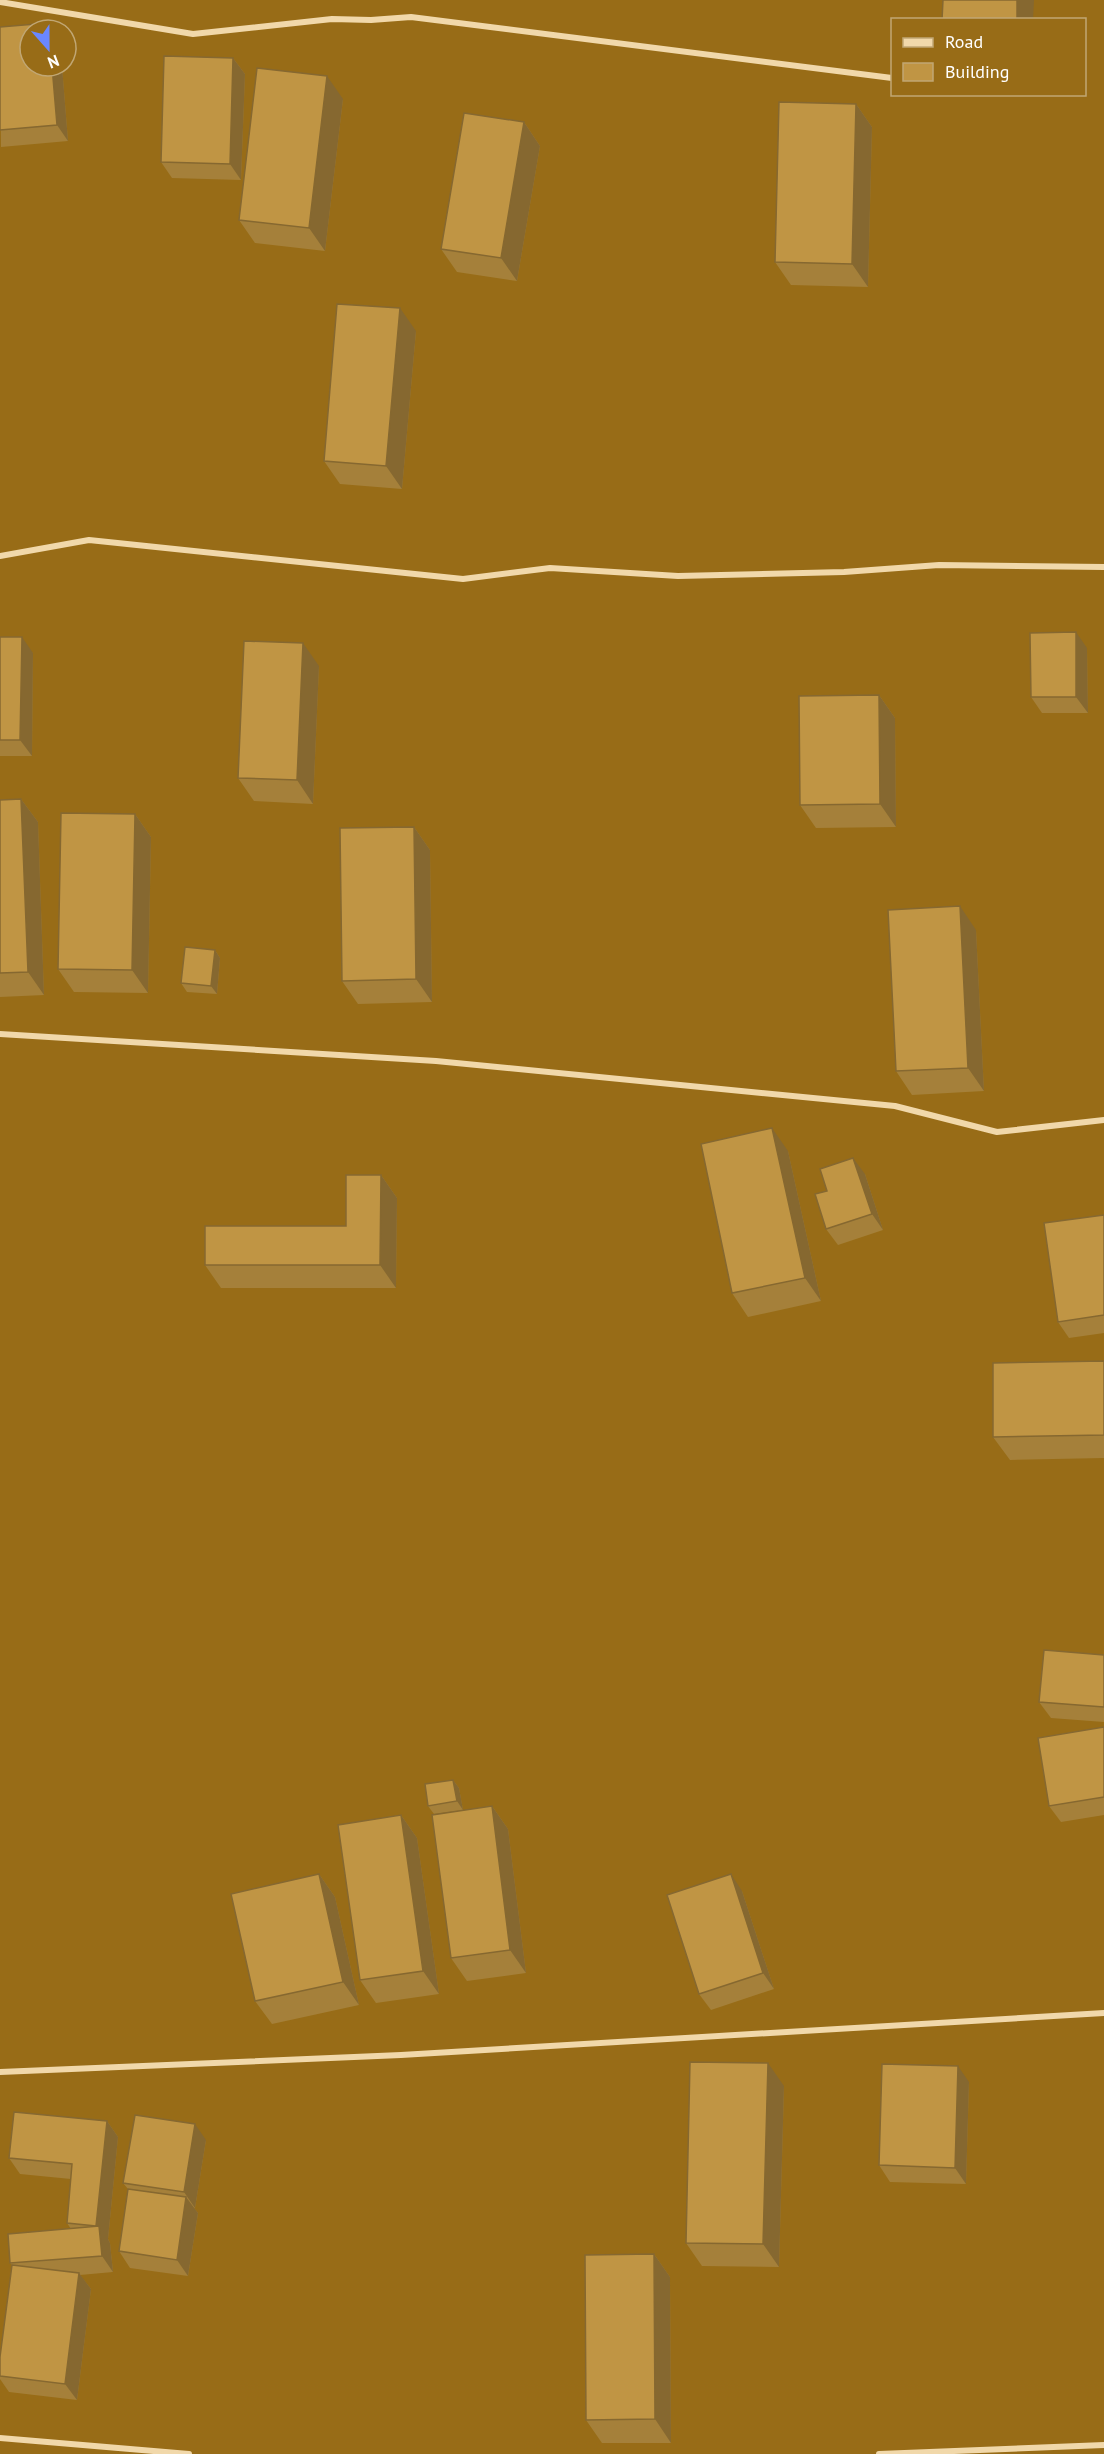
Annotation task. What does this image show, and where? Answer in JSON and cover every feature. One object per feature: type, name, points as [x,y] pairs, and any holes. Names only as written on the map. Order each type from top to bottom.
[{"type":"street","points":[[0,2],[193,34],[332,19],[370,20],[411,17],[891,78]]},
{"type":"street","points":[[0,556],[89,540],[463,579],[550,568],[678,576],[844,572],[939,565],[1104,567]]},
{"type":"street","points":[[0,1034],[436,1061],[895,1106],[997,1132],[1104,1120]]},
{"type":"street","points":[[0,2072],[401,2055],[1104,2013]]},
{"type":"street","points":[[0,2438],[189,2454]]},
{"type":"street","points":[[879,2454],[1104,2445]]},
{"type":"building","points":[[943,0],[1017,0],[1017,18],[942,18]]},
{"type":"building","points":[[18,26],[18,78],[53,78],[57,125],[0,130],[0,27]]},
{"type":"building","points":[[164,56],[233,58],[230,164],[161,162]]},
{"type":"building","points":[[257,68],[327,76],[309,228],[239,220]]},
{"type":"building","points":[[779,102],[856,104],[852,264],[775,262]]},
{"type":"building","points":[[464,113],[524,122],[501,258],[441,249]]},
{"type":"building","points":[[337,304],[400,308],[386,466],[324,461]]},
{"type":"building","points":[[1076,632],[1076,697],[1031,697],[1030,633]]},
{"type":"building","points":[[0,637],[22,637],[20,740],[0,740]]},
{"type":"building","points":[[244,641],[303,643],[297,780],[238,778]]},
{"type":"building","points":[[879,695],[880,804],[800,805],[799,696]]},
{"type":"building","points":[[21,799],[28,972],[0,973],[0,800]]},
{"type":"building","points":[[61,813],[135,814],[132,970],[58,969]]},
{"type":"building","points":[[414,827],[416,979],[342,981],[340,828]]},
{"type":"building","points":[[960,906],[968,1068],[896,1071],[888,910]]},
{"type":"building","points":[[185,947],[215,950],[211,986],[181,983]]},
{"type":"building","points":[[772,1128],[805,1278],[732,1293],[701,1144]]},
{"type":"building","points":[[853,1158],[872,1214],[826,1229],[815,1194],[827,1191],[820,1169]]},
{"type":"building","points":[[346,1175],[381,1175],[380,1265],[205,1265],[205,1226],[346,1226]]},
{"type":"building","points":[[1104,1215],[1104,1315],[1058,1322],[1044,1223]]},
{"type":"building","points":[[1104,1361],[1104,1435],[993,1437],[993,1363]]},
{"type":"building","points":[[1044,1650],[1104,1655],[1104,1707],[1039,1702]]},
{"type":"building","points":[[1104,1727],[1104,1797],[1049,1806],[1038,1738]]},
{"type":"building","points":[[453,1780],[457,1801],[428,1806],[425,1784]]},
{"type":"building","points":[[492,1806],[510,1950],[451,1958],[432,1815]]},
{"type":"building","points":[[401,1815],[423,1971],[360,1980],[338,1825]]},
{"type":"building","points":[[319,1874],[343,1982],[255,2001],[231,1894]]},
{"type":"building","points":[[731,1874],[763,1973],[699,1994],[667,1895]]},
{"type":"building","points":[[690,2062],[768,2063],[763,2244],[686,2243]]},
{"type":"building","points":[[882,2064],[958,2066],[955,2168],[879,2165]]},
{"type":"building","points":[[14,2112],[107,2121],[96,2226],[67,2223],[72,2164],[9,2158]]},
{"type":"building","points":[[135,2115],[195,2124],[184,2192],[123,2183]]},
{"type":"building","points":[[128,2189],[186,2197],[177,2260],[119,2251]]},
{"type":"building","points":[[99,2226],[102,2256],[10,2263],[8,2234]]},
{"type":"building","points":[[654,2254],[655,2419],[586,2420],[585,2255]]},
{"type":"building","points":[[12,2265],[79,2273],[65,2384],[0,2376],[0,2357]]}]
